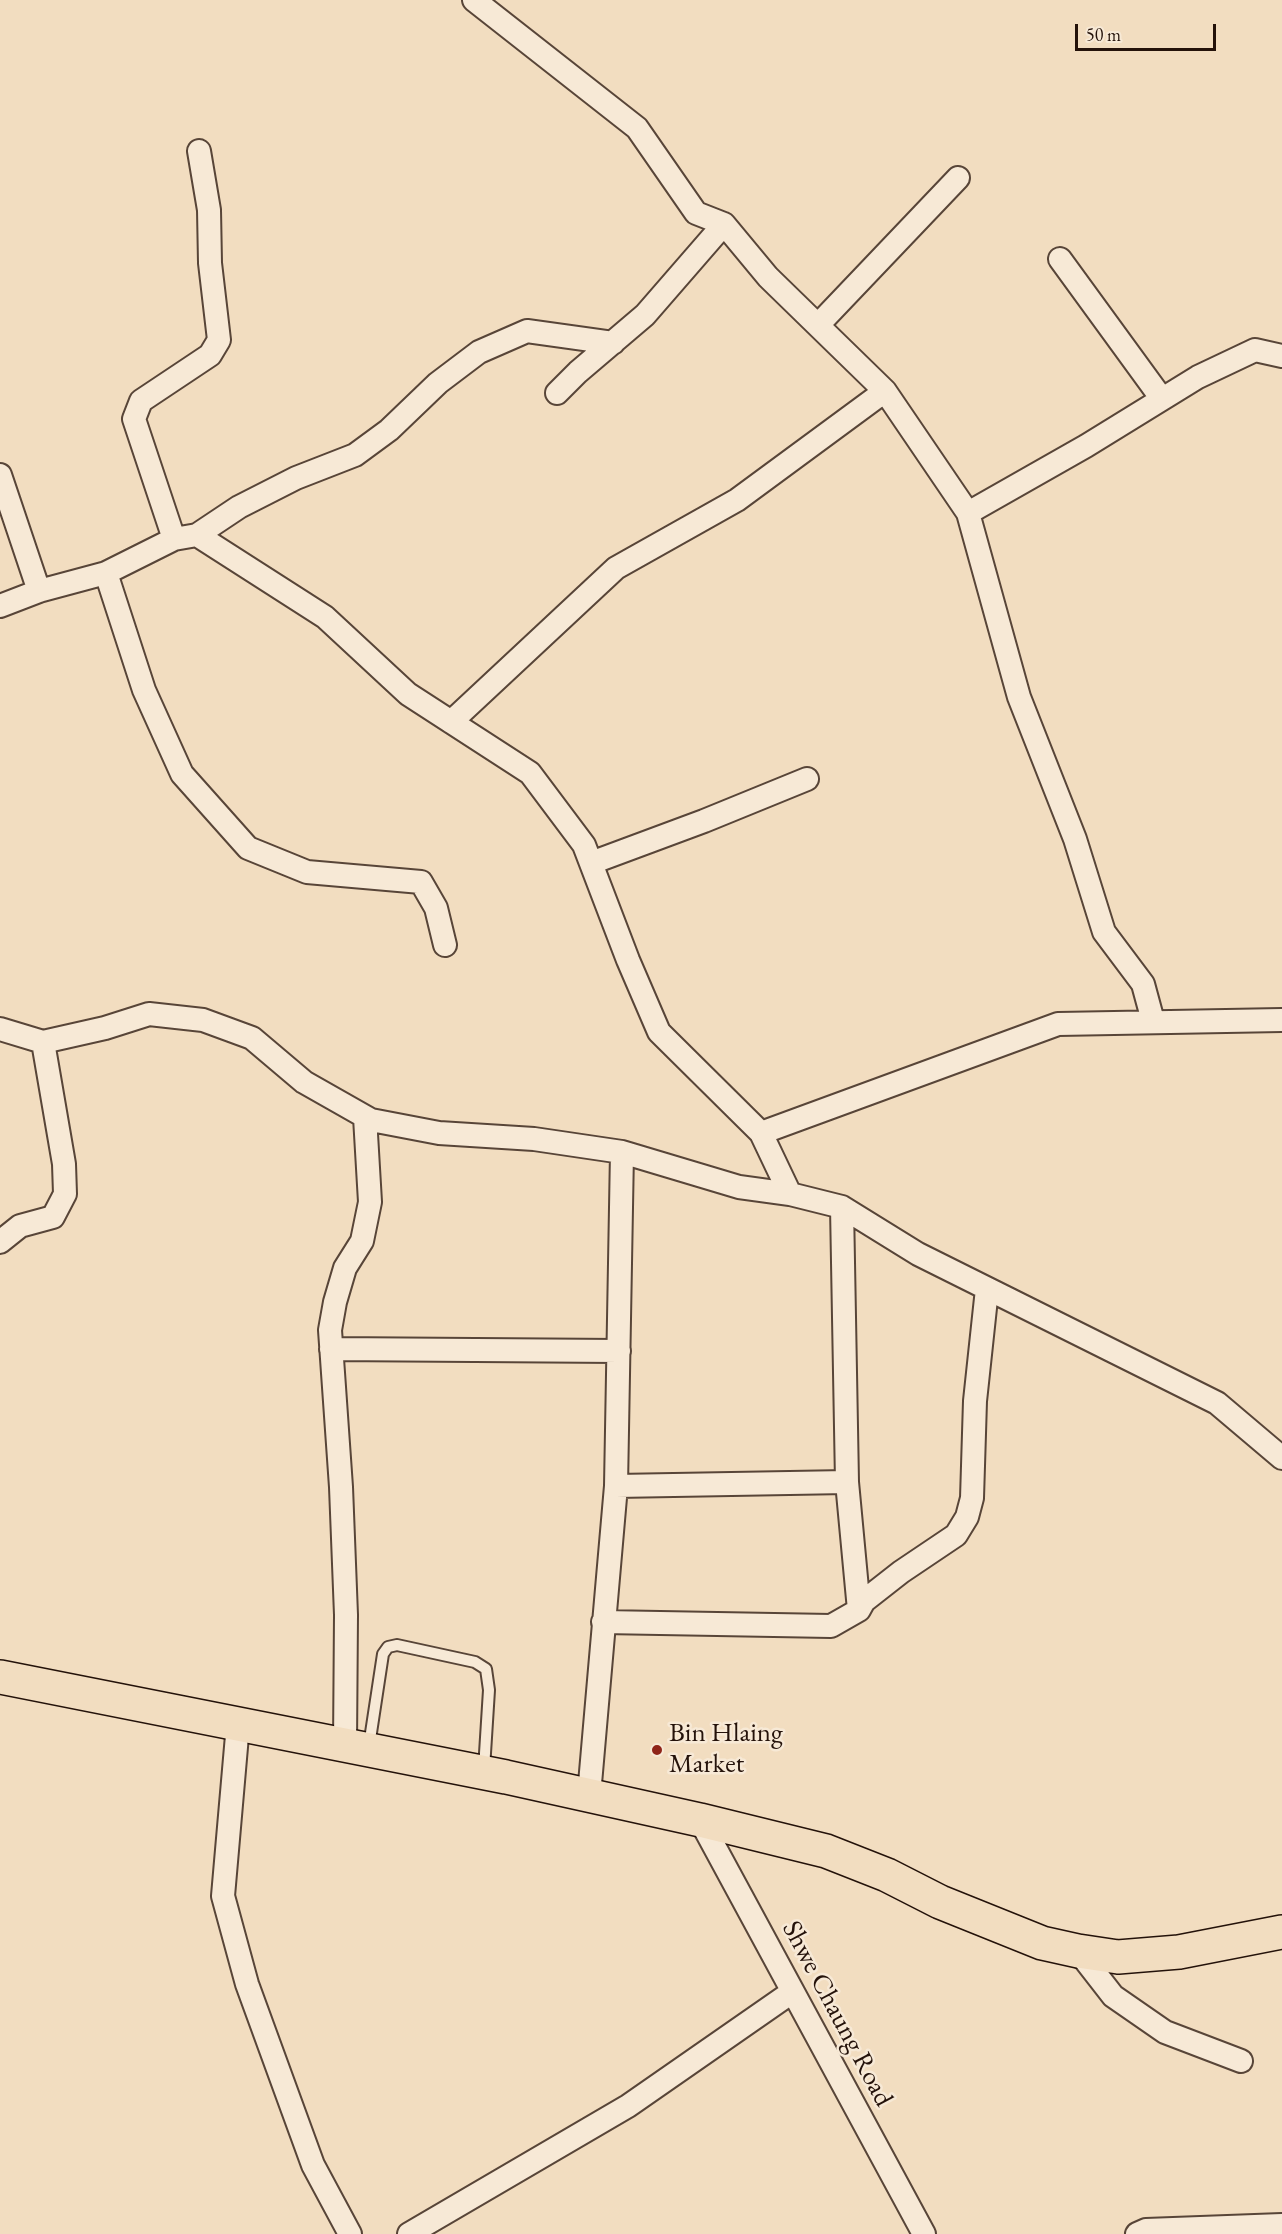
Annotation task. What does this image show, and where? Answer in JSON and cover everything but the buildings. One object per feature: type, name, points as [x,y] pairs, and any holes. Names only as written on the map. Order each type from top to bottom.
[{"type":"highway","points":[[0,1677],[589,1795],[826,1851],[887,1875],[940,1902],[1042,1942],[1078,1951],[1118,1958],[1168,1953],[1282,1932]]},
{"type":"street","points":[[474,0],[637,128],[696,213],[724,224],[768,277],[885,391],[968,513],[1019,697],[1075,839],[1104,932],[1143,984],[1153,1021]]},
{"type":"street","points":[[174,539],[134,419],[141,401],[210,355],[219,340],[210,263],[208,210],[199,151]]},
{"type":"street","points":[[818,325],[958,178]]},
{"type":"street","points":[[557,393],[645,315],[724,224]]},
{"type":"street","points":[[1060,259],[1162,399]]},
{"type":"street","points":[[0,606],[39,591],[106,573],[174,539],[197,535],[239,507],[296,478],[355,455],[389,430],[438,383],[479,352],[527,331],[613,343]]},
{"type":"street","points":[[968,513],[1086,446],[1198,377],[1255,350],[1282,356]]},
{"type":"street","points":[[451,722],[616,568],[737,500],[885,391]]},
{"type":"street","points":[[0,475],[39,591]]},
{"type":"street","points":[[197,535],[325,617],[408,694],[530,773],[584,845],[628,960],[659,1032],[760,1133],[790,1194]]},
{"type":"street","points":[[106,573],[144,690],[183,774],[248,848],[307,872],[422,882],[436,908],[445,945]]},
{"type":"street","points":[[591,863],[704,821],[807,779]]},
{"type":"street","points":[[0,1029],[43,1042],[105,1028],[149,1014],[203,1020],[252,1038],[304,1082],[371,1120],[439,1133],[534,1139],[622,1152],[739,1187],[790,1194],[842,1207],[918,1254],[1217,1403],[1282,1458]]},
{"type":"street","points":[[760,1133],[1058,1024],[1282,1020]]},
{"type":"street","points":[[0,1242],[20,1226],[53,1217],[65,1194],[64,1164],[43,1042]]},
{"type":"street","points":[[356,1747],[330,1330],[345,1268],[362,1241],[370,1202],[365,1117]]},
{"type":"street","points":[[589,1795],[616,1486],[622,1152]]},
{"type":"street","points":[[842,1207],[847,1482],[859,1610]]},
{"type":"street","points":[[603,1622],[831,1626],[859,1610],[864,1601],[901,1572],[956,1535],[967,1517],[972,1498],[975,1401],[987,1289]]},
{"type":"street","points":[[331,1349],[619,1351]]},
{"type":"street","points":[[616,1486],[847,1482]]},
{"type":"street","points":[[238,1724],[223,1896],[247,1984],[313,2165],[350,2234]]},
{"type":"street","name":"Shwe Chaung Road","points":[[700,1820],[924,2234]]},
{"type":"street","points":[[1078,1951],[1113,1996],[1166,2032],[1241,2061]]},
{"type":"street","points":[[409,2234],[628,2106],[792,1992]]},
{"type":"street","points":[[1137,2234],[1146,2230],[1282,2225]]},
{"type":"lane","points":[[356,1747],[383,1654],[388,1647],[397,1645],[476,1662],[486,1669],[489,1710],[484,1773]]},
{"type":"place","name":"Bin Hlaing Market","points":[[657,1750]]}]
